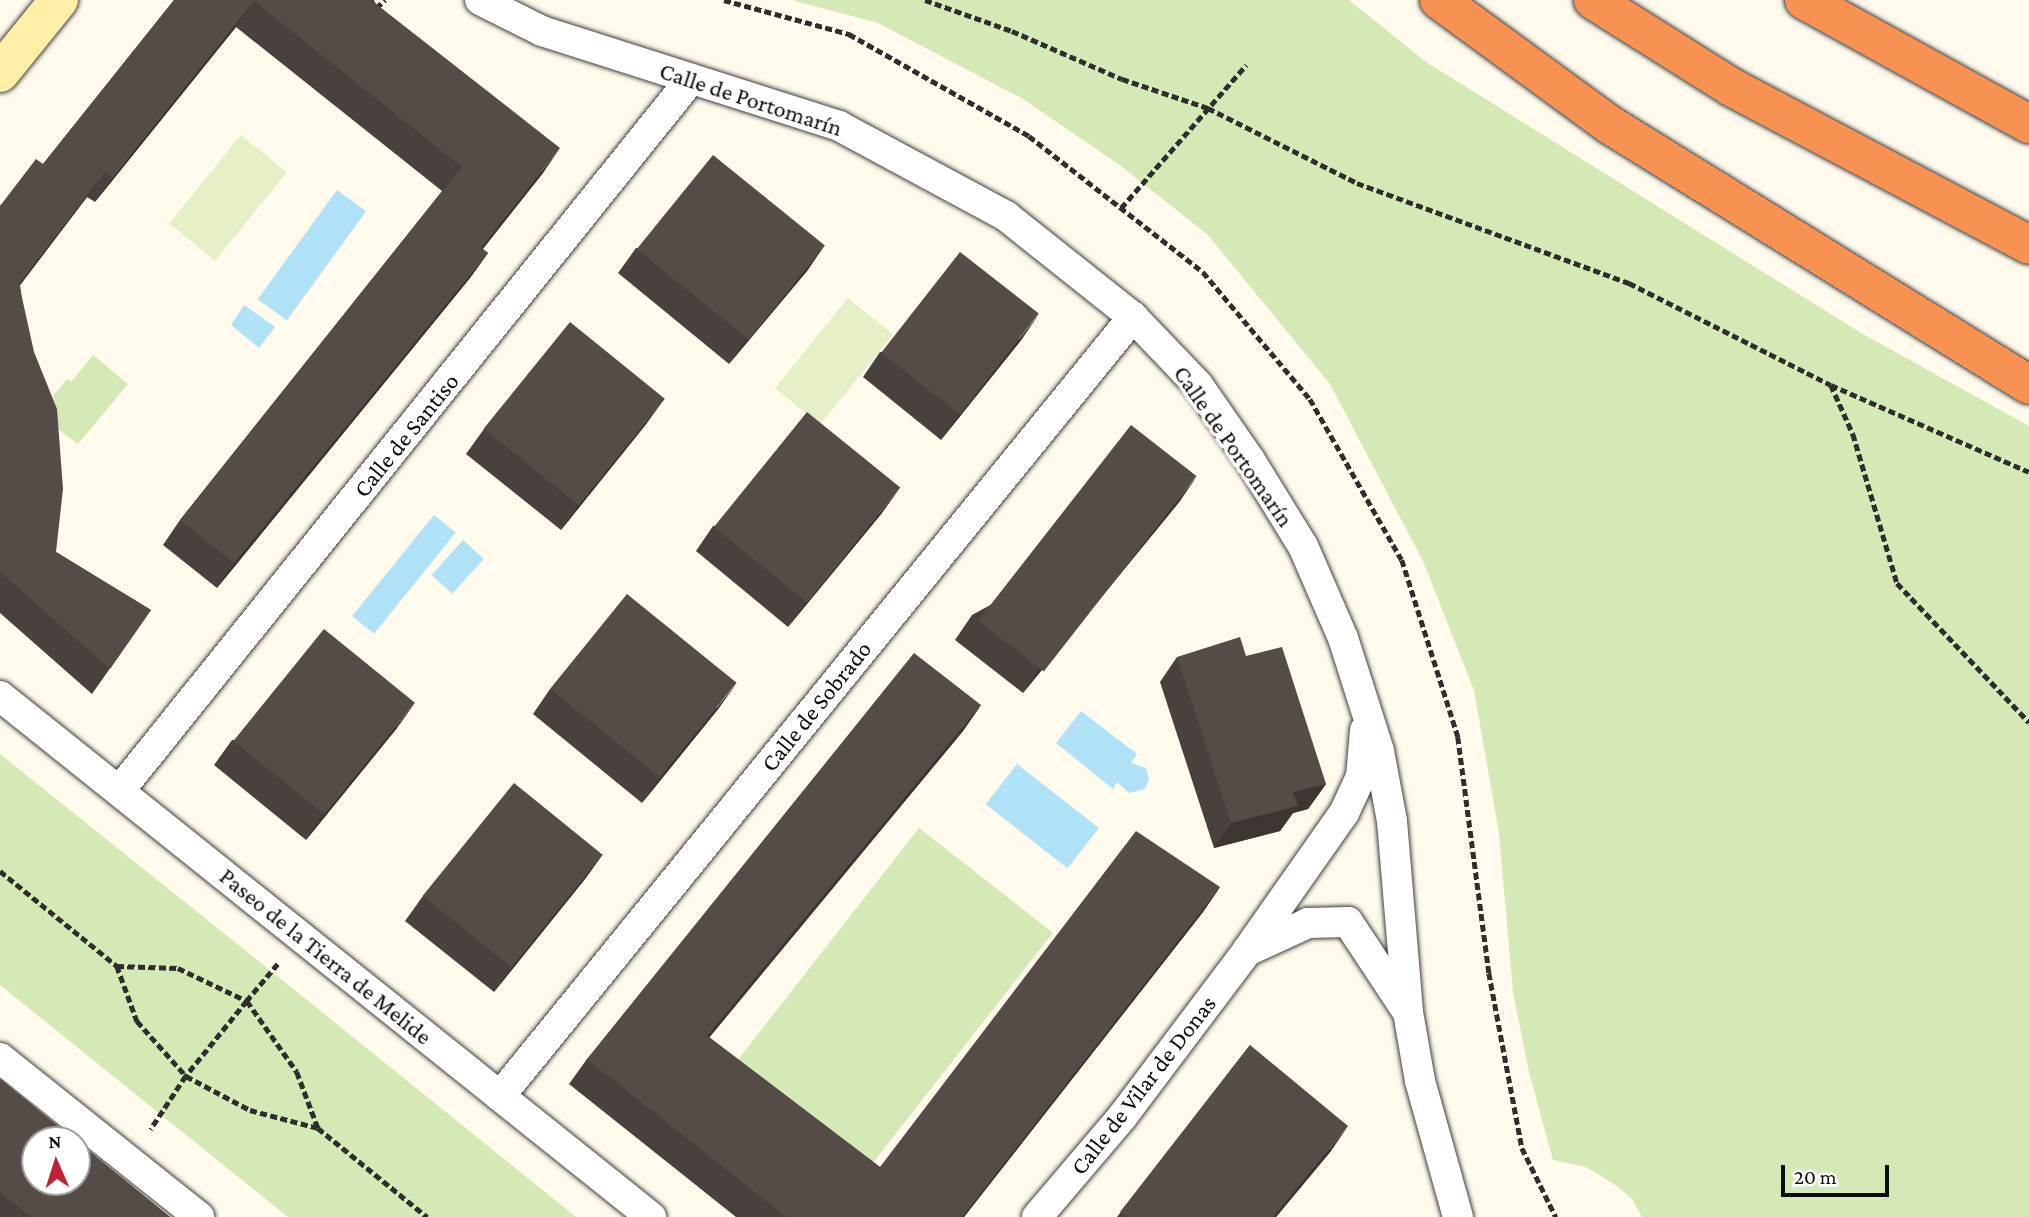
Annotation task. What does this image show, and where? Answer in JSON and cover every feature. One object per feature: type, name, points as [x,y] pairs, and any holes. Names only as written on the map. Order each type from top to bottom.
[{"type":"highway","points":[[1439,0],[1610,125],[2029,383]]},
{"type":"highway","points":[[1593,0],[1731,87],[2029,245]]},
{"type":"highway","points":[[1804,0],[2029,124]]},
{"type":"street","points":[[0,73],[59,0]]},
{"type":"street","name":"Calle de Portomarín","points":[[480,0],[542,31],[839,126],[1006,216],[1133,317],[1198,385],[1250,460],[1303,546],[1343,638],[1367,711],[1379,751],[1392,821],[1408,1012],[1420,1081],[1458,1217]]},
{"type":"street","name":"Calle de Santiso","points":[[120,790],[691,79]]},
{"type":"street","name":"Calle de Sobrado","points":[[500,1096],[1133,317]]},
{"type":"street","name":"Paseo de la Tierra de Melide","points":[[0,696],[651,1217]]},
{"type":"street","name":"Calle de Vilar de Donas","points":[[1037,1217],[1122,1117],[1247,951],[1344,813],[1361,777],[1367,711]]},
{"type":"street","name":"Calle de Vilar de Donas","points":[[1247,951],[1308,923],[1348,922],[1408,1012]]},
{"type":"street","points":[[0,1058],[199,1217]]},
{"type":"path","points":[[371,0],[376,8],[385,0]]},
{"type":"path","points":[[925,0],[1012,32],[1122,79],[1208,108],[1357,183],[1629,283],[1831,385],[2029,472]]},
{"type":"path","points":[[1121,208],[1246,65]]},
{"type":"path","points":[[1831,385],[1857,445],[1897,583],[2029,722]]},
{"type":"path","points":[[0,871],[117,966],[137,1021],[186,1076],[250,1110],[318,1128],[427,1217]]},
{"type":"path","points":[[151,1129],[186,1076],[278,964]]},
{"type":"path","points":[[117,966],[178,968],[247,1000],[297,1072],[318,1128]]},
{"type":"green space","points":[[792,0],[1349,0],[1426,62],[1861,333],[2029,426],[2029,1217],[1642,1217],[1632,1199],[1617,1186],[1586,1167],[1553,1160],[1529,1072],[1513,992],[1499,833],[1474,690],[1423,561],[1330,384],[1208,235],[1121,166],[1023,99],[878,23]]},
{"type":"green space","points":[[241,135],[287,172],[215,261],[169,224]]},
{"type":"green space","points":[[848,298],[893,335],[820,425],[775,388]]},
{"type":"green space","points":[[93,355],[128,384],[78,444],[59,430],[53,396],[67,379],[72,381]]},
{"type":"green space","points":[[0,754],[576,1217],[288,1217],[0,985]]},
{"type":"green space","points":[[919,828],[1053,933],[868,1170],[734,1065]]},
{"type":"water","points":[[337,190],[366,211],[287,320],[258,299]]},
{"type":"water","points":[[244,305],[275,327],[259,348],[231,325]]},
{"type":"water","points":[[434,515],[456,533],[374,634],[352,616]]},
{"type":"water","points":[[463,540],[484,559],[452,594],[432,575]]},
{"type":"water","points":[[1081,711],[1137,754],[1131,763],[1146,768],[1149,779],[1145,789],[1129,793],[1117,782],[1113,789],[1056,743]]},
{"type":"water","points":[[1017,764],[1099,828],[1068,868],[986,804]]},
{"type":"building","points":[[174,0],[371,0],[560,148],[481,248],[488,253],[234,563],[180,520],[462,167],[254,1],[113,177],[105,172],[19,284],[34,352],[57,409],[63,489],[56,552],[151,610],[110,669],[0,572],[0,206],[36,159],[43,164]]},
{"type":"building","points":[[713,155],[825,246],[749,340],[637,249]]},
{"type":"building","points":[[960,252],[1039,314],[960,414],[881,353]]},
{"type":"building","points":[[570,322],[665,399],[579,505],[484,428]]},
{"type":"building","points":[[807,412],[900,488],[807,603],[714,527]]},
{"type":"building","points":[[1131,425],[1196,476],[1044,672],[978,620]]},
{"type":"building","points":[[627,594],[737,683],[660,778],[550,689]]},
{"type":"building","points":[[324,629],[415,703],[324,815],[233,741]]},
{"type":"building","points":[[1240,637],[1246,656],[1282,647],[1326,784],[1293,792],[1298,806],[1231,823],[1177,657]]},
{"type":"building","points":[[914,653],[981,705],[707,1036],[880,1167],[1136,831],[1220,887],[962,1217],[786,1217],[587,1059]]},
{"type":"building","points":[[514,783],[603,855],[511,967],[423,896]]},
{"type":"building","points":[[1250,1045],[1348,1126],[1273,1217],[1127,1217],[1120,1212]]},
{"type":"building","points":[[0,1079],[58,1126],[21,1126],[21,1196],[91,1196],[91,1152],[170,1217],[31,1217],[0,1192]]}]
